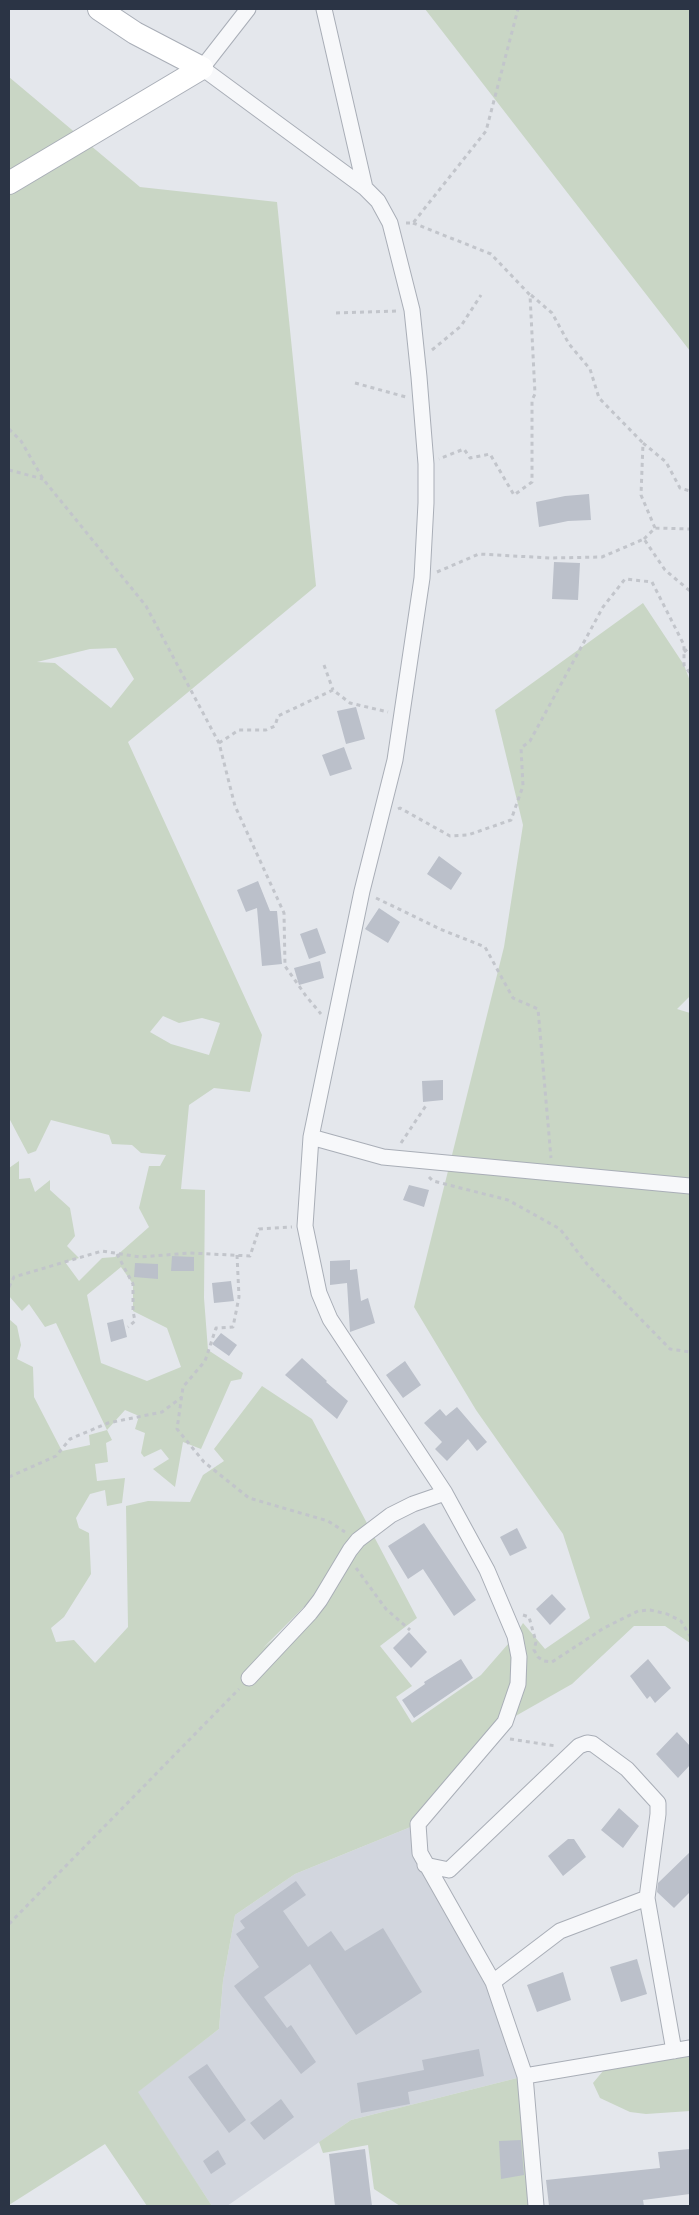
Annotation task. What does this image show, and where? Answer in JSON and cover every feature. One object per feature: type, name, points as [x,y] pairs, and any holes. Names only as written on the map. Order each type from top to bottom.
[{"type":"street","points":[[99,9],[135,33],[202,68],[366,188],[378,201],[390,223],[412,310],[426,464],[422,578],[395,760],[362,891],[332,1027],[311,1137],[305,1226],[319,1293],[330,1320],[444,1493],[488,1570],[516,1636],[518,1684],[505,1722],[418,1824],[420,1853],[425,1865],[493,1982],[525,2076],[536,2206]]},
{"type":"street","points":[[9,183],[202,68],[248,9]]},
{"type":"street","points":[[324,9],[366,188]]},
{"type":"street","points":[[311,1137],[390,1157],[690,1186]]},
{"type":"street","points":[[250,1678],[310,1613],[358,1540],[397,1512],[444,1493]]},
{"type":"street","points":[[425,1865],[449,1870],[579,1746],[593,1744],[627,1770],[658,1803],[647,1898],[674,2050]]},
{"type":"street","points":[[493,1982],[560,1931],[647,1898]]},
{"type":"street","points":[[525,2076],[690,2048]]},
{"type":"path","points":[[413,224],[486,131],[518,9]]},
{"type":"path","points":[[390,223],[413,224],[491,254],[530,294],[552,313],[569,344],[590,369],[599,398],[643,443],[666,462],[680,488],[690,491]]},
{"type":"path","points":[[426,464],[464,449],[470,458],[490,454],[514,495],[532,482],[532,400],[535,394],[530,294]]},
{"type":"path","points":[[419,377],[432,350],[461,326],[481,295]]},
{"type":"path","points":[[336,313],[412,310]]},
{"type":"path","points":[[355,383],[421,401]]},
{"type":"path","points":[[9,430],[21,441],[43,479],[146,606],[219,744],[235,806],[284,913],[285,966],[306,996],[332,1027]]},
{"type":"path","points":[[643,443],[641,495],[655,528]]},
{"type":"path","points":[[9,470],[43,479]]},
{"type":"path","points":[[422,578],[479,554],[550,558],[602,557],[644,540],[655,528],[690,529]]},
{"type":"path","points":[[644,540],[665,570],[690,591]]},
{"type":"path","points":[[382,806],[393,811],[400,808],[450,836],[468,836],[511,820],[523,786],[522,748],[530,741],[603,607],[626,579],[652,582],[684,645],[684,665],[690,673]]},
{"type":"path","points":[[684,653],[690,647]]},
{"type":"path","points":[[324,665],[333,690],[350,703],[403,716]]},
{"type":"path","points":[[219,744],[239,730],[266,730],[275,726],[278,716],[333,690]]},
{"type":"path","points":[[362,891],[440,929],[485,948],[513,998],[538,1009],[552,1173]]},
{"type":"path","points":[[390,1157],[427,1104]]},
{"type":"path","points":[[411,1159],[433,1181],[508,1200],[560,1229],[587,1264],[670,1348],[690,1352]]},
{"type":"path","points":[[9,1278],[102,1251],[140,1257],[190,1253],[250,1256],[259,1229],[305,1226]]},
{"type":"path","points":[[117,1254],[133,1284],[135,1321],[128,1327]]},
{"type":"path","points":[[237,1255],[239,1297],[233,1327],[216,1328],[206,1361],[183,1387],[177,1429],[204,1462],[249,1498],[328,1521],[358,1540]]},
{"type":"path","points":[[9,1286],[14,1277]]},
{"type":"path","points":[[9,1477],[56,1456],[70,1438],[108,1423],[162,1412],[182,1396]]},
{"type":"path","points":[[346,1556],[386,1609],[410,1630]]},
{"type":"path","points":[[507,1616],[515,1612],[529,1617],[536,1642],[534,1650],[538,1657],[544,1661],[552,1662],[604,1628],[638,1611],[650,1610],[667,1614],[681,1621],[690,1636]]},
{"type":"path","points":[[9,1924],[250,1678]]},
{"type":"path","points":[[493,1736],[547,1746],[579,1746]]},
{"type":"shaded area","points":[[418,1824],[418,1853],[493,1982],[525,2076],[351,2120],[227,2206],[212,2206],[137,2092],[219,2029],[223,1981],[235,1915],[295,1874]]},
{"type":"green space","points":[[425,9],[690,9],[690,351]]},
{"type":"green space","points":[[9,77],[140,187],[277,202],[316,586],[128,742],[262,1035],[250,1092],[214,1088],[189,1105],[181,1189],[205,1190],[204,1298],[208,1350],[243,1373],[241,1379],[231,1381],[201,1449],[183,1442],[175,1487],[153,1469],[169,1459],[161,1449],[144,1457],[141,1453],[145,1433],[135,1429],[139,1416],[125,1410],[107,1430],[56,1323],[45,1327],[29,1304],[22,1311],[9,1296],[9,1168],[19,1161],[19,1179],[30,1178],[35,1192],[50,1180],[50,1190],[70,1208],[75,1236],[67,1246],[79,1258],[65,1262],[79,1281],[102,1258],[115,1257],[149,1227],[139,1208],[149,1166],[160,1166],[166,1155],[141,1153],[132,1145],[112,1144],[109,1135],[51,1120],[36,1151],[28,1154],[9,1118]],"holes":[[[116,648],[134,679],[111,708],[55,663],[37,662],[90,649]],[[163,1016],[179,1023],[202,1018],[220,1023],[209,1055],[171,1044],[150,1032]],[[121,1267],[133,1284],[133,1311],[167,1328],[181,1367],[147,1381],[101,1363],[87,1295]]]},
{"type":"green space","points":[[643,603],[684,665],[690,681],[690,996],[677,1009],[690,1013],[690,1643],[665,1626],[634,1626],[572,1684],[505,1722],[418,1824],[295,1874],[235,1915],[223,1981],[219,2029],[138,2092],[212,2206],[147,2206],[105,2144],[9,2205],[9,1319],[17,1326],[21,1345],[17,1359],[33,1367],[34,1397],[62,1451],[90,1445],[89,1435],[107,1430],[112,1440],[106,1443],[108,1462],[95,1464],[97,1481],[125,1478],[122,1503],[107,1506],[105,1490],[90,1494],[76,1518],[79,1528],[89,1533],[91,1574],[64,1617],[51,1628],[56,1642],[74,1640],[95,1663],[128,1627],[126,1506],[148,1501],[190,1502],[203,1475],[224,1461],[214,1449],[262,1386],[312,1419],[417,1618],[380,1646],[412,1686],[396,1697],[412,1723],[481,1675],[515,1636],[523,1623],[545,1649],[590,1618],[563,1534],[476,1410],[414,1307],[504,947],[523,825],[495,710]],"holes":[[[342,1549],[320,1600],[263,1648],[314,1597]]]},
{"type":"green space","points":[[690,2054],[690,2111],[646,2114],[630,2112],[600,2098],[593,2083],[603,2071],[617,2064]]},
{"type":"green space","points":[[525,2076],[536,2206],[400,2206],[374,2189],[368,2145],[323,2153],[319,2142],[351,2120]]},
{"type":"building","points":[[589,494],[591,520],[568,521],[539,527],[536,502],[565,496]]},
{"type":"building","points":[[554,562],[580,563],[578,600],[552,599]]},
{"type":"building","points":[[356,707],[365,739],[346,744],[337,711]]},
{"type":"building","points":[[344,747],[352,769],[330,776],[322,755]]},
{"type":"building","points":[[439,856],[462,873],[451,890],[427,874]]},
{"type":"building","points":[[258,881],[270,911],[277,911],[282,964],[262,966],[257,908],[246,912],[237,890]]},
{"type":"building","points":[[379,908],[400,922],[388,943],[365,929]]},
{"type":"building","points":[[317,928],[326,953],[309,959],[300,934]]},
{"type":"building","points":[[320,961],[324,978],[299,985],[294,968]]},
{"type":"building","points":[[443,1080],[443,1100],[423,1102],[422,1081]]},
{"type":"building","points":[[409,1185],[429,1190],[424,1207],[403,1200]]},
{"type":"building","points":[[172,1256],[194,1257],[194,1271],[171,1271]]},
{"type":"building","points":[[350,1260],[350,1270],[357,1269],[361,1301],[368,1298],[375,1323],[350,1332],[347,1283],[330,1285],[330,1261]]},
{"type":"building","points":[[135,1263],[158,1264],[158,1279],[134,1277]]},
{"type":"building","points":[[231,1281],[234,1301],[214,1303],[212,1283]]},
{"type":"building","points":[[123,1319],[127,1337],[111,1342],[107,1323]]},
{"type":"building","points":[[221,1333],[237,1345],[229,1356],[212,1344]]},
{"type":"building","points":[[302,1358],[348,1401],[337,1419],[285,1375]]},
{"type":"building","points":[[405,1361],[421,1385],[403,1398],[386,1375]]},
{"type":"building","points":[[457,1407],[487,1442],[477,1451],[468,1439],[447,1461],[435,1449],[442,1442],[424,1423],[440,1409],[446,1416]]},
{"type":"building","points":[[424,1523],[476,1600],[454,1616],[423,1569],[408,1579],[388,1546]]},
{"type":"building","points":[[517,1528],[527,1548],[510,1556],[500,1537]]},
{"type":"building","points":[[552,1594],[566,1609],[550,1625],[536,1609]]},
{"type":"building","points":[[409,1632],[427,1652],[411,1668],[393,1648]]},
{"type":"building","points":[[461,1659],[473,1678],[414,1718],[402,1700],[425,1684],[424,1682]]},
{"type":"building","points":[[648,1659],[671,1688],[655,1703],[650,1696],[647,1699],[630,1676]]},
{"type":"building","points":[[677,1732],[690,1746],[690,1765],[678,1778],[656,1754]]},
{"type":"building","points":[[619,1808],[639,1826],[623,1848],[601,1830]]},
{"type":"building","points":[[568,1839],[574,1839],[586,1857],[563,1876],[548,1856]]},
{"type":"building","points":[[690,1852],[690,1892],[674,1908],[657,1892],[658,1883]]},
{"type":"building","points":[[296,1881],[306,1895],[283,1911],[308,1947],[331,1931],[345,1951],[383,1928],[422,1992],[356,2035],[310,1964],[264,1997],[287,2028],[291,2025],[316,2062],[301,2074],[234,1986],[259,1967],[236,1934],[245,1928],[240,1921]]},
{"type":"building","points":[[637,1959],[647,1994],[621,2002],[610,1967]]},
{"type":"building","points":[[563,1972],[571,2000],[537,2012],[527,1985]]},
{"type":"building","points":[[479,2049],[484,2076],[408,2092],[410,2104],[361,2113],[357,2083],[424,2070],[422,2060]]},
{"type":"building","points":[[207,2064],[246,2120],[229,2133],[188,2077]]},
{"type":"building","points":[[281,2099],[294,2117],[264,2140],[250,2123]]},
{"type":"building","points":[[521,2140],[524,2175],[501,2179],[499,2141]]},
{"type":"building","points":[[365,2149],[372,2206],[335,2206],[329,2154]]},
{"type":"building","points":[[690,2149],[690,2194],[643,2200],[644,2206],[549,2206],[546,2180],[660,2168],[658,2152]]},
{"type":"building","points":[[218,2150],[226,2164],[211,2174],[203,2161]]}]
